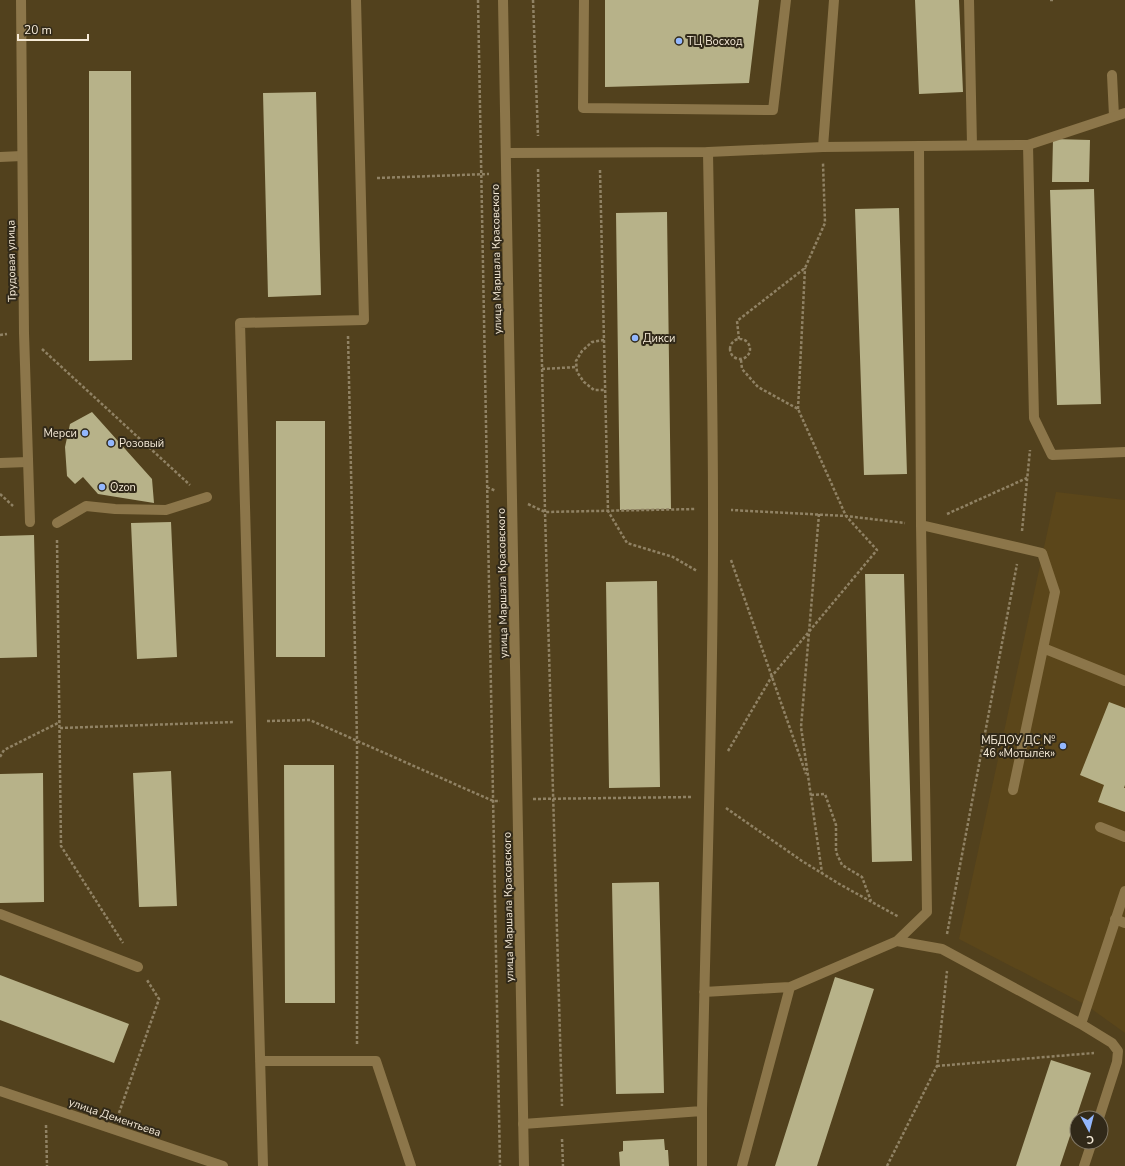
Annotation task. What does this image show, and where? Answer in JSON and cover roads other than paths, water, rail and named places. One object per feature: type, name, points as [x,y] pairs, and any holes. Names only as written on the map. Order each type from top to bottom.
[{"type":"street","name":"Трудовая улица","points":[[21,0],[24,333],[30,522]]},
{"type":"street","points":[[263,1166],[240,323],[364,320],[356,0]]},
{"type":"street","name":"улица Маршала Красовского","points":[[503,0],[524,1166]]},
{"type":"street","points":[[584,0],[583,108],[773,110],[786,0]]},
{"type":"street","points":[[823,147],[834,0]]},
{"type":"street","points":[[969,0],[972,145]]},
{"type":"street","points":[[1112,75],[1114,116]]},
{"type":"street","points":[[506,153],[708,152],[823,147],[1028,145],[1125,113]]},
{"type":"street","points":[[1028,145],[1034,418],[1052,455],[1125,452]]},
{"type":"street","points":[[704,992],[790,987],[897,941],[927,912],[921,525],[919,146]]},
{"type":"street","points":[[702,1166],[704,992],[710,797],[713,509],[708,152]]},
{"type":"street","points":[[0,157],[22,156]]},
{"type":"street","points":[[0,463],[28,462]]},
{"type":"street","points":[[57,523],[86,506],[115,509],[166,510],[207,497]]},
{"type":"street","points":[[921,525],[1042,553],[1055,592],[1013,790]]},
{"type":"street","points":[[1043,648],[1125,681]]},
{"type":"street","points":[[1100,827],[1125,837]]},
{"type":"street","points":[[1080,1024],[1120,921],[1125,891]]},
{"type":"street","points":[[0,914],[138,967]]},
{"type":"street","points":[[897,941],[942,949],[1112,1042],[1118,1051],[1117,1062],[1102,1110]]},
{"type":"street","points":[[742,1166],[790,987]]},
{"type":"street","points":[[260,1061],[376,1061],[411,1166]]},
{"type":"street","name":"улица Дементьева","points":[[0,1090],[46,1107],[223,1166]]},
{"type":"street","points":[[523,1124],[702,1111]]},
{"type":"street","points":[[1084,1166],[1089,1150]]},
{"type":"place","name":"ТЦ Восход","points":[[679,41]]},
{"type":"place","name":"Дикси","points":[[635,338]]},
{"type":"place","name":"Мерси","points":[[85,433]]},
{"type":"place","name":"Розовый","points":[[111,443]]},
{"type":"place","name":"Ozon","points":[[102,487]]},
{"type":"place","name":"МБДОУ ДC № 46 «Мотылёк»","points":[[1063,746]]}]
